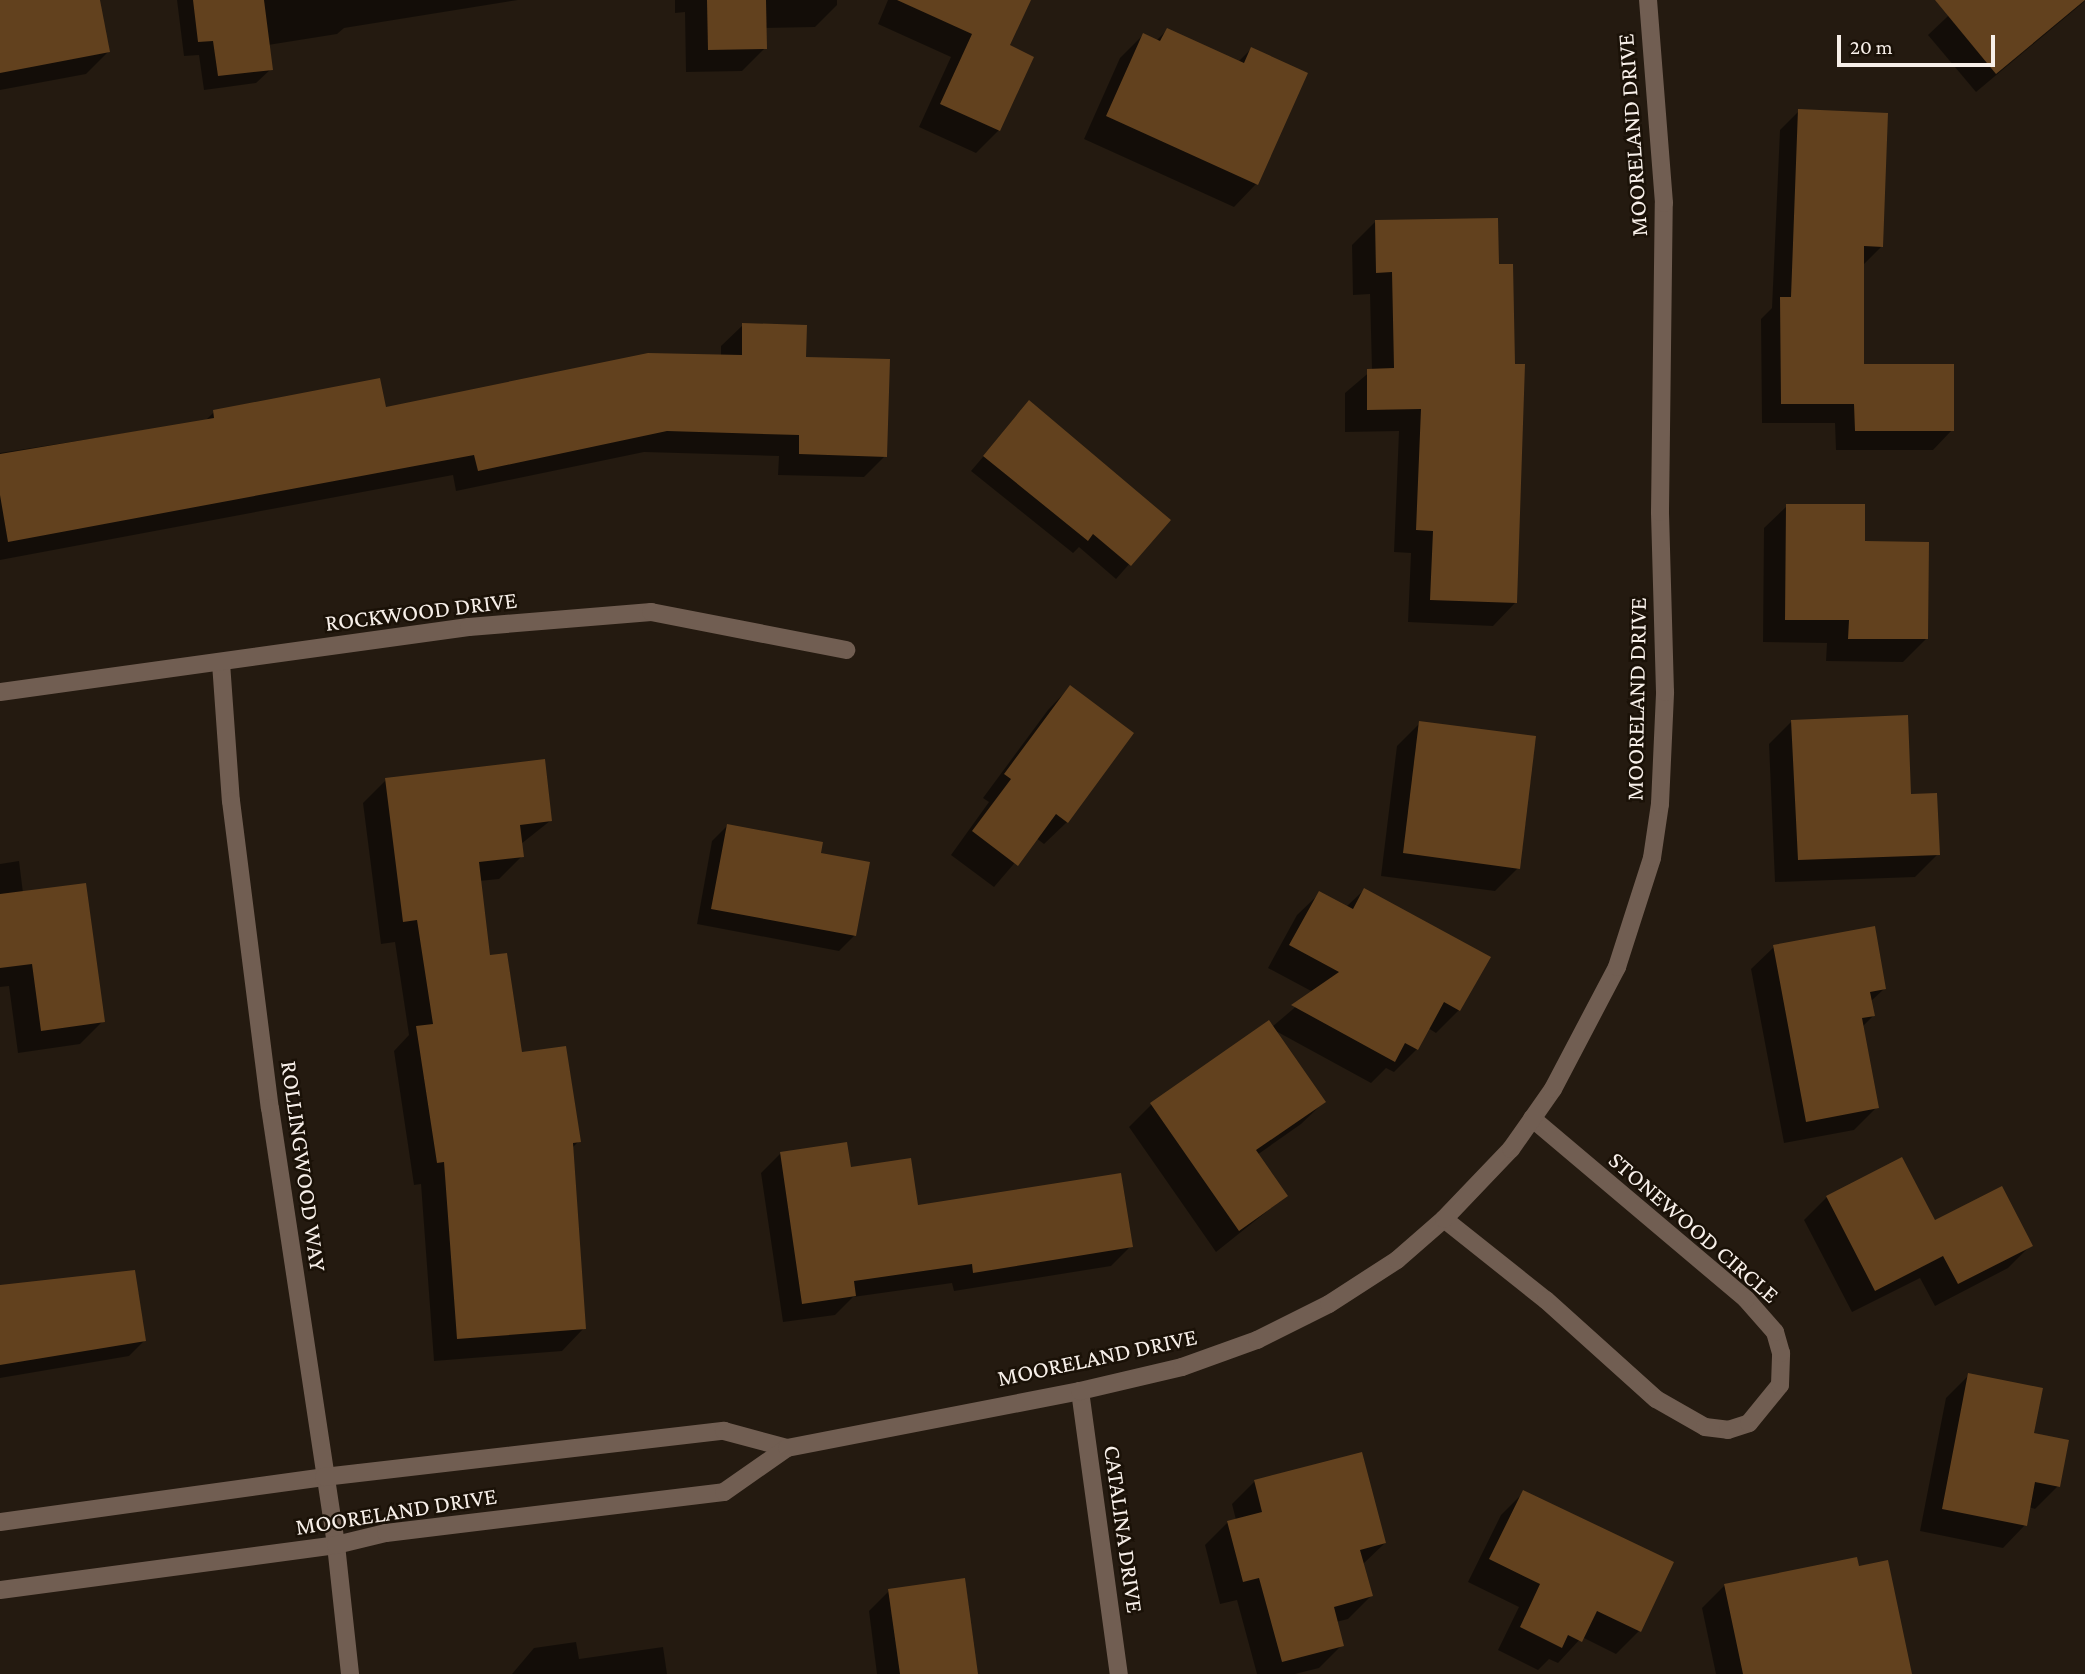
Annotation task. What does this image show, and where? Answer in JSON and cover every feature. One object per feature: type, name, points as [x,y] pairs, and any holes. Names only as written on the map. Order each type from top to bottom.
[{"type":"street","name":"MOORELAND DRIVE","points":[[0,1590],[336,1545],[386,1533],[724,1492],[787,1448],[1080,1391],[1182,1367],[1257,1340],[1329,1304],[1397,1260],[1444,1219],[1502,1159],[1532,1118],[1583,1037],[1617,967],[1641,898],[1660,804],[1665,692],[1661,512],[1664,203],[1648,0]]},
{"type":"street","name":"ROCKWOOD DRIVE","points":[[0,692],[469,627],[650,612],[846,650]]},
{"type":"street","name":"ROLLINGWOOD WAY","points":[[221,663],[230,801],[324,1477],[336,1545],[350,1674]]},
{"type":"street","name":"STONEWOOD CIRCLE","points":[[1444,1219],[1546,1300],[1656,1399],[1704,1427],[1728,1430],[1749,1423],[1780,1385],[1782,1353],[1775,1332],[1745,1299],[1532,1118]]},
{"type":"street","name":"CATALINA DRIVE","points":[[1080,1391],[1119,1674]]},
{"type":"street","name":"MOORELAND DRIVE","points":[[0,1522],[324,1477],[724,1430],[787,1448]]},
{"type":"building","points":[[0,0],[100,0],[110,52],[0,73]]},
{"type":"building","points":[[193,0],[264,0],[273,70],[218,76],[213,41],[198,42]]},
{"type":"building","points":[[707,0],[766,0],[767,49],[708,50]]},
{"type":"building","points":[[897,0],[1031,0],[1010,45],[1034,57],[1000,131],[940,104],[972,34]]},
{"type":"building","points":[[1935,0],[2085,0],[1996,74]]},
{"type":"building","points":[[1167,28],[1244,63],[1251,47],[1308,73],[1258,185],[1106,116],[1143,33],[1160,41]]},
{"type":"building","points":[[1798,109],[1888,113],[1883,247],[1864,246],[1864,364],[1954,364],[1954,431],[1855,431],[1854,404],[1781,404],[1780,297],[1791,297]]},
{"type":"building","points":[[1498,218],[1499,264],[1513,264],[1515,364],[1525,364],[1517,603],[1430,600],[1433,531],[1416,530],[1421,409],[1367,410],[1367,369],[1394,368],[1392,272],[1376,273],[1375,220]]},
{"type":"building","points":[[742,323],[807,325],[806,357],[890,359],[887,457],[799,454],[799,435],[667,431],[478,471],[474,455],[8,542],[0,495],[0,454],[214,418],[213,410],[380,378],[386,407],[648,353],[742,355]]},
{"type":"building","points":[[1029,400],[1171,520],[1131,566],[1093,534],[1088,541],[983,456]]},
{"type":"building","points":[[1786,504],[1865,504],[1865,541],[1929,542],[1928,639],[1848,639],[1849,620],[1785,620]]},
{"type":"building","points":[[1070,685],[1134,733],[1068,823],[1056,814],[1018,866],[972,831],[1011,779],[1004,774]]},
{"type":"building","points":[[1908,715],[1911,794],[1937,793],[1940,855],[1798,860],[1791,720]]},
{"type":"building","points":[[1419,721],[1536,736],[1520,869],[1403,853]]},
{"type":"building","points":[[545,759],[552,821],[520,825],[524,857],[479,862],[490,955],[507,953],[522,1052],[566,1046],[581,1142],[573,1143],[586,1329],[457,1339],[444,1162],[437,1163],[416,1026],[433,1024],[417,920],[403,922],[385,778]]},
{"type":"building","points":[[727,824],[823,842],[821,853],[870,862],[856,936],[711,909]]},
{"type":"building","points":[[86,883],[105,1022],[41,1031],[32,964],[0,968],[0,894]]},
{"type":"building","points":[[1364,888],[1491,957],[1460,1011],[1444,1002],[1418,1050],[1405,1043],[1395,1062],[1291,1005],[1339,972],[1289,945],[1319,891],[1353,909]]},
{"type":"building","points":[[1875,926],[1886,989],[1870,992],[1875,1016],[1862,1018],[1879,1108],[1806,1122],[1773,945]]},
{"type":"building","points":[[1269,1020],[1326,1102],[1256,1150],[1288,1196],[1239,1231],[1150,1103]]},
{"type":"building","points":[[847,1142],[851,1167],[911,1158],[918,1205],[1121,1173],[1133,1247],[973,1273],[972,1264],[854,1281],[856,1296],[802,1304],[780,1152]]},
{"type":"building","points":[[1902,1157],[1935,1220],[2002,1186],[2033,1246],[1958,1284],[1943,1256],[1875,1291],[1826,1196]]},
{"type":"building","points":[[135,1270],[146,1341],[0,1365],[0,1285]]},
{"type":"building","points":[[1968,1373],[2043,1388],[2034,1433],[2069,1440],[2060,1487],[2035,1482],[2027,1526],[1942,1509]]},
{"type":"building","points":[[1362,1452],[1386,1543],[1360,1550],[1373,1596],[1334,1607],[1344,1646],[1282,1662],[1259,1578],[1243,1582],[1227,1521],[1262,1512],[1254,1480]]},
{"type":"building","points":[[1523,1490],[1674,1562],[1641,1632],[1597,1611],[1582,1642],[1568,1635],[1562,1648],[1520,1627],[1540,1584],[1489,1559]]},
{"type":"building","points":[[1857,1557],[1859,1566],[1888,1560],[1912,1674],[1743,1674],[1724,1584]]},
{"type":"building","points":[[965,1578],[978,1674],[900,1674],[888,1589]]}]
